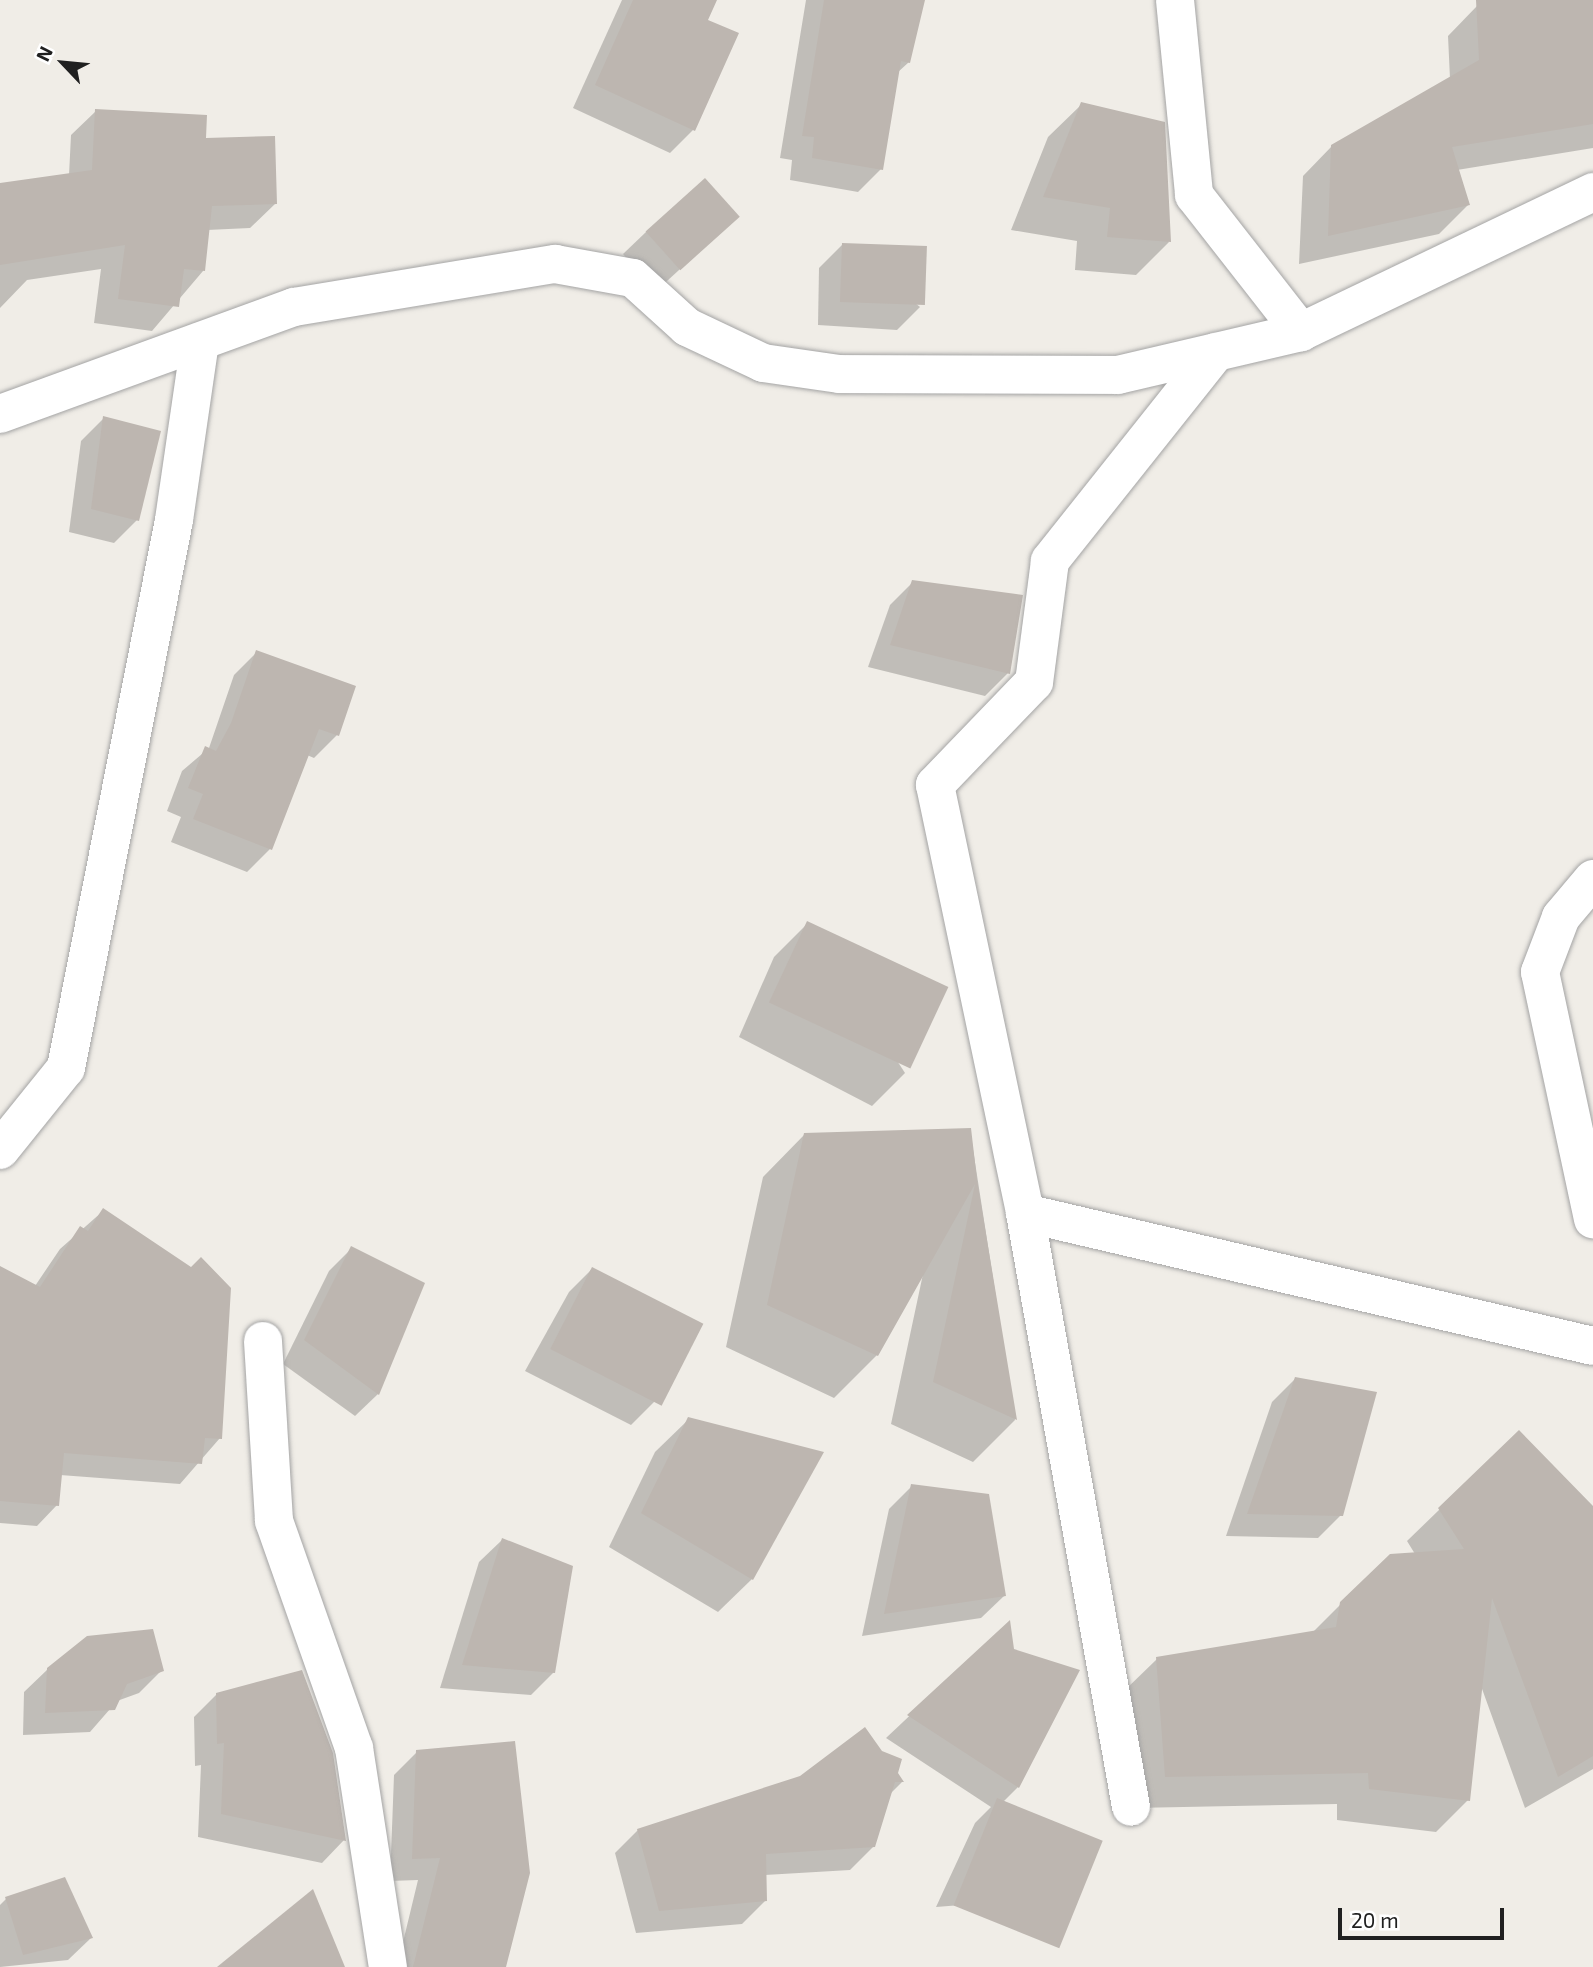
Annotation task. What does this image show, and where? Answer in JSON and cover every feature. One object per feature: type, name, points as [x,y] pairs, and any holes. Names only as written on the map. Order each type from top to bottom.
[{"type":"street","points":[[1175,0],[1194,195],[1301,332]]},
{"type":"street","points":[[0,414],[294,307],[555,264],[633,278],[687,327],[763,363],[839,374],[1118,375],[1301,332],[1593,192]]},
{"type":"street","points":[[0,1150],[66,1068],[174,520],[200,342]]},
{"type":"street","points":[[1131,1807],[1025,1213],[935,785],[1034,682],[1050,561],[1216,352]]},
{"type":"street","points":[[1593,879],[1561,917],[1540,972],[1593,1219]]},
{"type":"street","points":[[1025,1213],[1593,1346]]},
{"type":"street","points":[[263,1341],[274,1521],[354,1748],[388,1967]]},
{"type":"building","points":[[633,0],[717,0],[708,20],[739,33],[695,131],[595,85]]},
{"type":"building","points":[[824,0],[925,0],[910,63],[901,61],[883,170],[812,158],[814,137],[802,136]]},
{"type":"building","points":[[1476,0],[1593,0],[1593,124],[1452,147],[1470,205],[1328,236],[1331,145],[1479,60]]},
{"type":"building","points":[[1081,102],[1165,122],[1171,242],[1107,237],[1110,208],[1043,197]]},
{"type":"building","points":[[95,109],[207,115],[206,138],[275,136],[277,204],[212,206],[205,271],[184,269],[179,307],[118,299],[125,245],[0,265],[0,183],[92,170]]},
{"type":"building","points":[[705,178],[740,217],[680,270],[646,232]]},
{"type":"building","points":[[842,243],[927,246],[925,305],[840,302]]},
{"type":"building","points":[[103,416],[161,431],[139,521],[91,509]]},
{"type":"building","points":[[912,580],[1023,595],[1010,674],[890,645]]},
{"type":"building","points":[[256,650],[356,686],[339,736],[319,729],[272,850],[193,819],[203,794],[188,788],[205,746],[216,751],[231,723]]},
{"type":"building","points":[[807,921],[948,987],[910,1068],[769,1003]]},
{"type":"building","points":[[971,1128],[977,1180],[1017,1420],[933,1382],[975,1184],[878,1356],[767,1305],[804,1133]]},
{"type":"building","points":[[103,1208],[191,1267],[201,1257],[231,1288],[222,1439],[205,1438],[202,1464],[64,1453],[59,1506],[0,1501],[0,1266],[40,1287],[80,1226],[88,1231]]},
{"type":"building","points":[[351,1246],[425,1283],[379,1395],[304,1340]]},
{"type":"building","points":[[592,1267],[703,1324],[662,1406],[550,1349]]},
{"type":"building","points":[[1295,1377],[1377,1392],[1343,1516],[1247,1514]]},
{"type":"building","points":[[688,1417],[824,1452],[753,1580],[641,1513]]},
{"type":"building","points":[[1519,1430],[1593,1506],[1593,1756],[1558,1777],[1492,1598],[1470,1801],[1369,1789],[1368,1773],[1165,1777],[1156,1657],[1336,1627],[1340,1602],[1390,1554],[1464,1549],[1438,1508]]},
{"type":"building","points":[[911,1484],[989,1494],[1006,1596],[884,1614]]},
{"type":"building","points":[[502,1538],[573,1566],[555,1673],[462,1665]]},
{"type":"building","points":[[1010,1620],[1014,1649],[1080,1670],[1019,1788],[907,1715]]},
{"type":"building","points":[[153,1629],[164,1671],[127,1684],[115,1710],[45,1713],[47,1668],[87,1636]]},
{"type":"building","points":[[302,1670],[333,1753],[346,1841],[221,1814],[224,1743],[217,1744],[216,1693]]},
{"type":"building","points":[[865,1727],[882,1751],[902,1759],[898,1773],[904,1782],[895,1782],[875,1847],[766,1854],[767,1901],[659,1911],[637,1829],[800,1776]]},
{"type":"building","points":[[515,1741],[530,1873],[506,1967],[413,1967],[440,1858],[412,1859],[416,1750]]},
{"type":"building","points":[[997,1798],[1103,1841],[1059,1948],[954,1906]]},
{"type":"building","points":[[65,1877],[93,1938],[23,1955],[5,1897]]},
{"type":"building","points":[[313,1889],[345,1967],[217,1967]]}]
